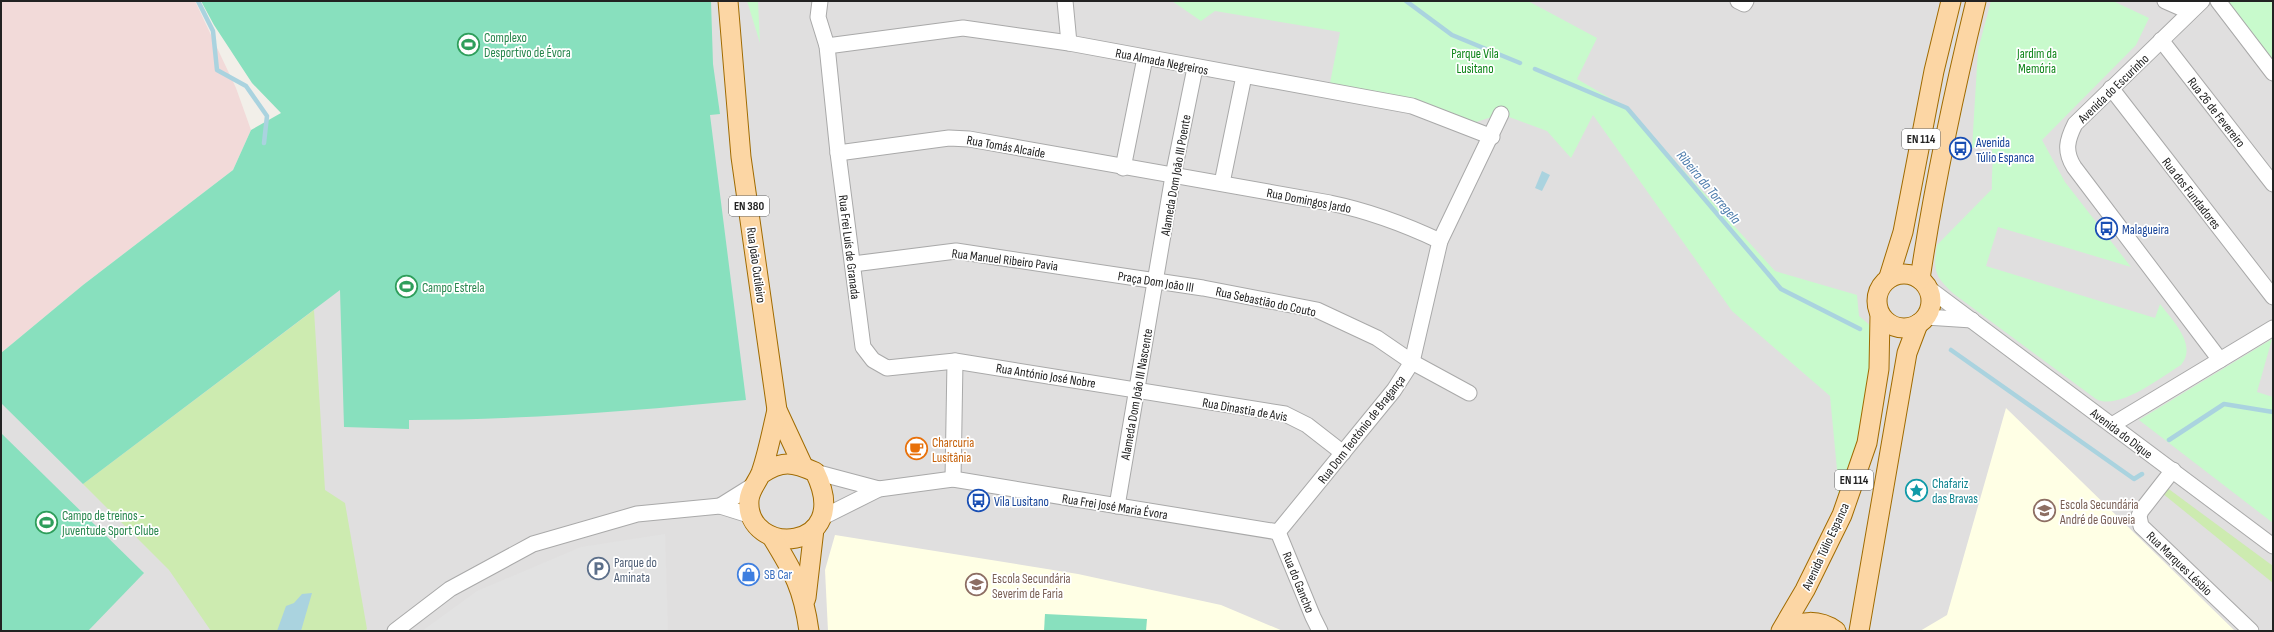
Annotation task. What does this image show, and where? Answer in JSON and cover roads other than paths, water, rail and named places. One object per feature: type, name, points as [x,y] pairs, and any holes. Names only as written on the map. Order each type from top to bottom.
[{"type":"main road","name":"Rua João Cutileiro","points":[[728,1],[741,157],[777,410],[809,469],[823,487],[826,502],[818,523],[805,602]]},
{"type":"main road","name":"Avenida Túlio Espanca","points":[[1782,631],[1805,590],[1842,515],[1867,443],[1879,369],[1880,315],[1876,303],[1878,290],[1889,277],[1903,232],[1934,71],[1952,1]]},
{"type":"main road","name":"EN 114","points":[[1924,283],[1926,238],[1957,78],[1976,1]]},
{"type":"main road","points":[[1880,315],[1886,322],[1901,328],[1922,321],[1931,302],[1924,283],[1905,273],[1889,277]]},
{"type":"main road","name":"EN 114","points":[[1859,631],[1907,353],[1922,321]]},
{"type":"main road","name":"Rua João Cutileiro","points":[[777,410],[749,501],[752,516],[760,528],[772,537],[799,584],[805,602],[809,631]]},
{"type":"main road","points":[[756,480],[773,466],[780,464],[788,463],[809,469]]},
{"type":"main road","points":[[772,537],[787,540],[802,537],[818,523]]},
{"type":"main road","name":"Avenida Túlio Espanca","points":[[1782,631],[1792,625],[1807,622],[1821,623],[1836,631]]},
{"type":"street","name":"Rua Frei Luís de Granada","points":[[820,1],[818,17],[827,46],[838,153],[863,348],[873,360],[887,368],[955,361]]},
{"type":"street","points":[[1065,1],[1069,43]]},
{"type":"street","points":[[2165,1],[2192,7]]},
{"type":"street","name":"Avenida do Escurinho","points":[[2202,1],[2192,7],[2161,40],[2075,124],[2068,143],[2069,158],[2220,360]]},
{"type":"street","points":[[2218,1],[2273,73]]},
{"type":"street","name":"Rua Almada Negreiros","points":[[827,46],[963,28],[1069,43],[1195,68],[1412,106],[1492,137]]},
{"type":"street","name":"Rua 26 de Fevereiro","points":[[2161,40],[2273,184]]},
{"type":"street","points":[[1123,168],[1145,58]]},
{"type":"street","name":"Alameda Dom João III Poente","points":[[1155,282],[1173,176],[1195,68]]},
{"type":"street","points":[[1222,183],[1244,76]]},
{"type":"street","name":"Rua dos Fundadores","points":[[2111,88],[2273,298]]},
{"type":"street","name":"Rua Dom Teotónio de Bragança","points":[[1278,532],[1394,390],[1412,362],[1440,241],[1492,137],[1501,114]]},
{"type":"street","name":"Rua Tomás Alcaide","points":[[838,153],[959,138],[1173,176]]},
{"type":"street","name":"Rua Domingos Jardo","points":[[1173,176],[1222,183],[1365,210],[1401,223],[1440,241]]},
{"type":"street","name":"Rua Manuel Ribeiro Pavia","points":[[853,264],[956,251],[1109,274]]},
{"type":"street","name":"Praça Dom João III","points":[[1109,274],[1203,288]]},
{"type":"street","name":"Alameda Dom João III Nascente","points":[[1117,506],[1155,282]]},
{"type":"street","name":"Avenida do Dique","points":[[1924,283],[2273,546]]},
{"type":"street","name":"Rua Sebastião do Couto","points":[[1203,288],[1317,310],[1377,338],[1412,362],[1469,393]]},
{"type":"street","points":[[1922,321],[1972,320]]},
{"type":"street","points":[[2112,425],[2273,328]]},
{"type":"street","points":[[953,479],[955,361]]},
{"type":"street","name":"Rua António José Nobre","points":[[955,361],[1137,390]]},
{"type":"street","name":"Rua Dinastia de Avis","points":[[1137,390],[1284,414],[1307,425],[1343,453]]},
{"type":"street","name":"Rua Frei José Maria Évora","points":[[809,469],[879,489]]},
{"type":"street","name":"Rua Marques Lésbio","points":[[2173,470],[2141,511],[2139,516],[2141,526],[2251,631]]},
{"type":"street","name":"Rua Frei José Maria Évora","points":[[818,523],[879,489],[953,479],[1278,532]]},
{"type":"street","points":[[720,506],[756,480]]},
{"type":"street","points":[[395,631],[450,589],[533,544],[637,514],[720,506],[752,516]]},
{"type":"street","name":"Rua do Gancho","points":[[1278,532],[1312,617],[1320,631]]},
{"type":"water","points":[[1542,171],[1550,175],[1542,191],[1535,188]]},
{"type":"water","points":[[312,593],[301,631],[277,631],[286,606],[294,603],[302,594]]},
{"type":"waterway","points":[[198,1],[213,31],[217,70],[246,86],[267,116],[264,143]]},
{"type":"waterway","name":"Ribeira da Torregela","points":[[1406,1],[1452,35],[1520,63]]},
{"type":"waterway","name":"Ribeira da Torregela","points":[[1535,69],[1627,108],[1781,289],[1860,329]]},
{"type":"waterway","points":[[1951,350],[2134,479],[2142,474]]},
{"type":"waterway","points":[[2169,440],[2224,404],[2273,412]]},
{"type":"place","name":"Complexo Desportivo de Évora","points":[[469,44]]},
{"type":"place","name":"Avenida Túlio Espanca","points":[[1960,149]]},
{"type":"place","name":"Malagueira","points":[[2107,229]]},
{"type":"place","name":"Campo Estrela","points":[[406,287]]},
{"type":"place","name":"Charcuria Lusitânia","points":[[916,449]]},
{"type":"place","name":"Chafariz das Bravas","points":[[1917,490]]},
{"type":"place","name":"Vila Lusitano","points":[[979,501]]},
{"type":"place","name":"Escola Secundária André de Gouveia","points":[[2044,511]]},
{"type":"place","name":"Campo de treinos - Juventude Sport Clube","points":[[46,522]]},
{"type":"place","name":"Parque do Aminata","points":[[598,569]]},
{"type":"place","name":"SB Car","points":[[748,574]]},
{"type":"place","name":"Escola Secundária Severim de Faria","points":[[977,585]]},
{"type":"park label","name":"Parque Vila Lusitano","points":[[1475,60]]},
{"type":"park label","name":"Jardim da Memória","points":[[2037,60]]}]
